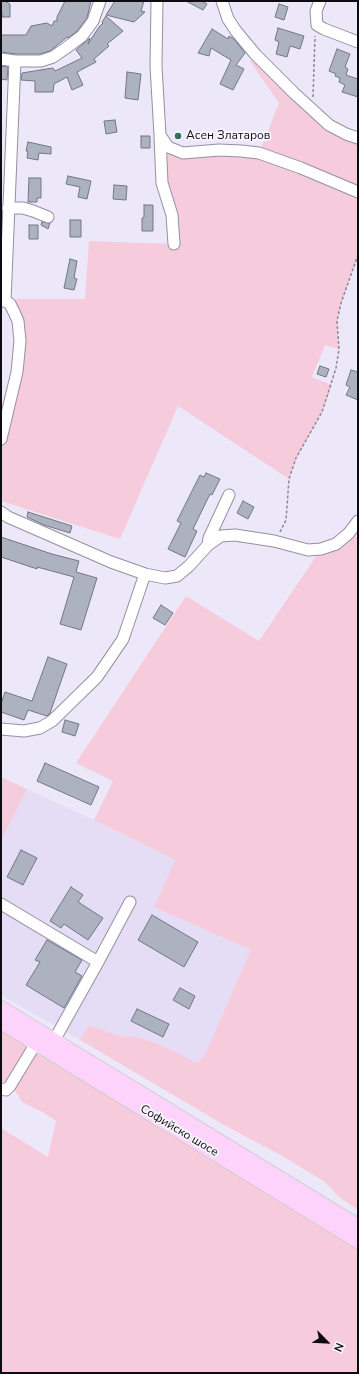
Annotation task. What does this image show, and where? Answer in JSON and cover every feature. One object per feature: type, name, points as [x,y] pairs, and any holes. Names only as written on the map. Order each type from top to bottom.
[{"type":"main road","name":"Софийско шосе","points":[[1,1008],[51,1046],[358,1241]]},
{"type":"main road","name":"Софийско шосе","points":[[1,1022],[36,1043],[51,1046],[358,1226]]},
{"type":"street","points":[[1,59],[15,61],[41,61],[53,56],[82,36],[93,21],[100,1]]},
{"type":"street","points":[[157,1],[156,66],[162,183],[172,215],[174,244]]},
{"type":"street","points":[[222,1],[228,19],[255,54],[329,125],[346,134],[358,138]]},
{"type":"street","points":[[320,1],[316,11],[317,25],[358,42]]},
{"type":"street","points":[[1,439],[17,372],[20,342],[18,321],[10,304],[3,301],[4,227],[8,208],[15,61]]},
{"type":"street","points":[[160,135],[168,147],[184,153],[219,150],[259,154],[301,168],[358,192]]},
{"type":"street","points":[[8,208],[23,208],[48,217]]},
{"type":"street","points":[[208,545],[209,538],[229,495]]},
{"type":"street","points":[[1,512],[8,517],[111,562],[144,574],[164,578],[177,576],[189,566],[208,545],[221,536],[235,535],[274,541],[308,550],[321,549],[336,544],[349,534],[357,524]]},
{"type":"street","points":[[1,729],[24,731],[40,728],[52,721],[97,677],[123,639],[144,574]]},
{"type":"street","points":[[51,1046],[130,902]]},
{"type":"street","points":[[1,904],[98,962]]},
{"type":"street","points":[[1,1089],[6,1090],[10,1086],[36,1043]]},
{"type":"path","points":[[317,25],[313,89],[314,107],[317,114]]},
{"type":"path","points":[[274,541],[286,520],[289,479],[296,458],[322,412],[332,385],[339,350],[337,321],[341,303],[358,255]]},
{"type":"path","points":[[1,659],[1,669]]},
{"type":"shaded area","points":[[255,54],[317,114],[358,138],[358,255],[341,303],[337,321],[339,349],[325,345],[312,377],[332,385],[322,412],[296,458],[289,479],[178,406],[120,539],[1,501],[1,436],[20,342],[15,299],[85,299],[89,241],[173,244],[166,198],[168,147],[259,153],[279,103],[250,61]]},
{"type":"shaded area","points":[[349,533],[358,538],[358,1210],[338,1196],[325,1182],[284,1157],[224,1125],[80,1040],[89,1025],[120,1036],[138,1037],[161,1045],[198,1063],[206,1052],[251,950],[154,907],[175,860],[94,820],[113,781],[76,763],[186,596],[259,641],[321,549]]},
{"type":"shaded area","points":[[1,777],[27,789],[1,841]]},
{"type":"shaded area","points":[[27,789],[175,860],[154,907],[251,950],[206,1052],[198,1063],[161,1045],[138,1037],[120,1036],[89,1025],[80,1040],[1,995],[1,841]]},
{"type":"shaded area","points":[[1,1022],[358,1241],[358,1373],[1,1373],[1,1128],[48,1157],[56,1121],[22,1102],[9,1081],[1,1083]]},
{"type":"building","points":[[1,1],[5,1],[10,4],[10,17],[2,17]]},
{"type":"building","points":[[65,1],[91,1],[87,18],[77,31],[50,51],[40,54],[16,54],[1,52],[1,35],[26,35],[31,26],[47,23],[52,26],[54,21],[57,21],[57,17]]},
{"type":"building","points":[[115,1],[144,1],[141,11],[145,12],[134,22],[106,15]]},
{"type":"building","points":[[186,1],[201,1],[207,4],[203,10]]},
{"type":"building","points":[[279,4],[288,7],[284,20],[275,17]]},
{"type":"building","points":[[106,16],[123,31],[107,44],[109,46],[94,59],[96,62],[77,72],[83,85],[72,90],[67,77],[54,84],[53,92],[35,92],[35,81],[21,80],[22,73],[53,68],[55,71],[82,58],[76,50],[90,38],[88,44],[103,23],[102,22]]},
{"type":"building","points":[[278,28],[304,36],[300,49],[290,46],[287,57],[276,54],[279,42],[275,40]]},
{"type":"building","points":[[212,29],[228,39],[229,36],[234,39],[245,53],[236,65],[244,69],[233,90],[220,84],[231,60],[211,48],[209,56],[198,53]]},
{"type":"building","points":[[337,49],[350,54],[345,67],[348,69],[346,75],[358,79],[358,97],[342,92],[345,85],[339,82],[340,78],[335,76],[336,74],[329,71]]},
{"type":"building","points":[[1,66],[8,67],[7,80],[1,79]]},
{"type":"building","points":[[127,72],[141,74],[138,100],[125,98]]},
{"type":"building","points":[[115,120],[117,132],[106,134],[104,121]]},
{"type":"building","points":[[141,136],[150,136],[150,148],[141,148]]},
{"type":"building","points":[[28,142],[51,147],[51,154],[39,153],[38,160],[27,158],[28,151],[26,151]]},
{"type":"building","points":[[68,176],[91,181],[87,199],[78,197],[80,187],[66,184]]},
{"type":"building","points":[[29,178],[41,178],[41,198],[37,198],[37,202],[28,202]]},
{"type":"building","points":[[114,185],[127,186],[126,200],[113,199]]},
{"type":"building","points":[[144,205],[153,205],[153,231],[142,231]]},
{"type":"building","points":[[70,220],[81,220],[81,237],[70,237]]},
{"type":"building","points":[[42,222],[50,223],[48,229],[41,225]]},
{"type":"building","points":[[29,225],[38,225],[38,239],[29,239]]},
{"type":"building","points":[[70,259],[77,261],[74,278],[77,279],[74,290],[64,288]]},
{"type":"building","points":[[320,366],[329,369],[326,377],[317,374]]},
{"type":"building","points":[[351,370],[358,372],[358,400],[346,395],[350,387],[346,385]]},
{"type":"building","points":[[206,473],[220,479],[212,495],[210,494],[193,529],[197,531],[185,557],[168,549],[181,523],[177,521],[200,475],[204,477]]},
{"type":"building","points":[[243,501],[254,507],[248,519],[237,513]]},
{"type":"building","points":[[28,512],[72,526],[70,533],[44,525],[27,517]]},
{"type":"building","points":[[1,537],[52,554],[79,561],[76,572],[97,578],[81,630],[60,624],[74,577],[37,567],[37,569],[1,557]]},
{"type":"building","points":[[161,605],[173,613],[165,625],[153,618]]},
{"type":"building","points":[[48,657],[67,664],[50,713],[47,716],[28,710],[24,720],[1,712],[1,704],[5,692],[32,701]]},
{"type":"building","points":[[65,720],[79,724],[75,736],[62,732]]},
{"type":"building","points":[[45,763],[99,787],[91,805],[37,781]]},
{"type":"building","points":[[21,850],[37,858],[23,885],[7,877]]},
{"type":"building","points":[[71,887],[83,895],[78,902],[103,918],[88,940],[64,924],[61,928],[50,921]]},
{"type":"building","points":[[152,915],[198,942],[184,967],[138,940]]},
{"type":"building","points":[[47,940],[82,960],[75,972],[82,976],[64,1008],[26,985],[40,962],[35,960]]},
{"type":"building","points":[[180,988],[195,996],[189,1009],[173,1000]]},
{"type":"building","points":[[137,1009],[169,1024],[163,1037],[131,1021]]},
{"type":"place","name":"Асен Златаров","points":[[178,136]]}]
